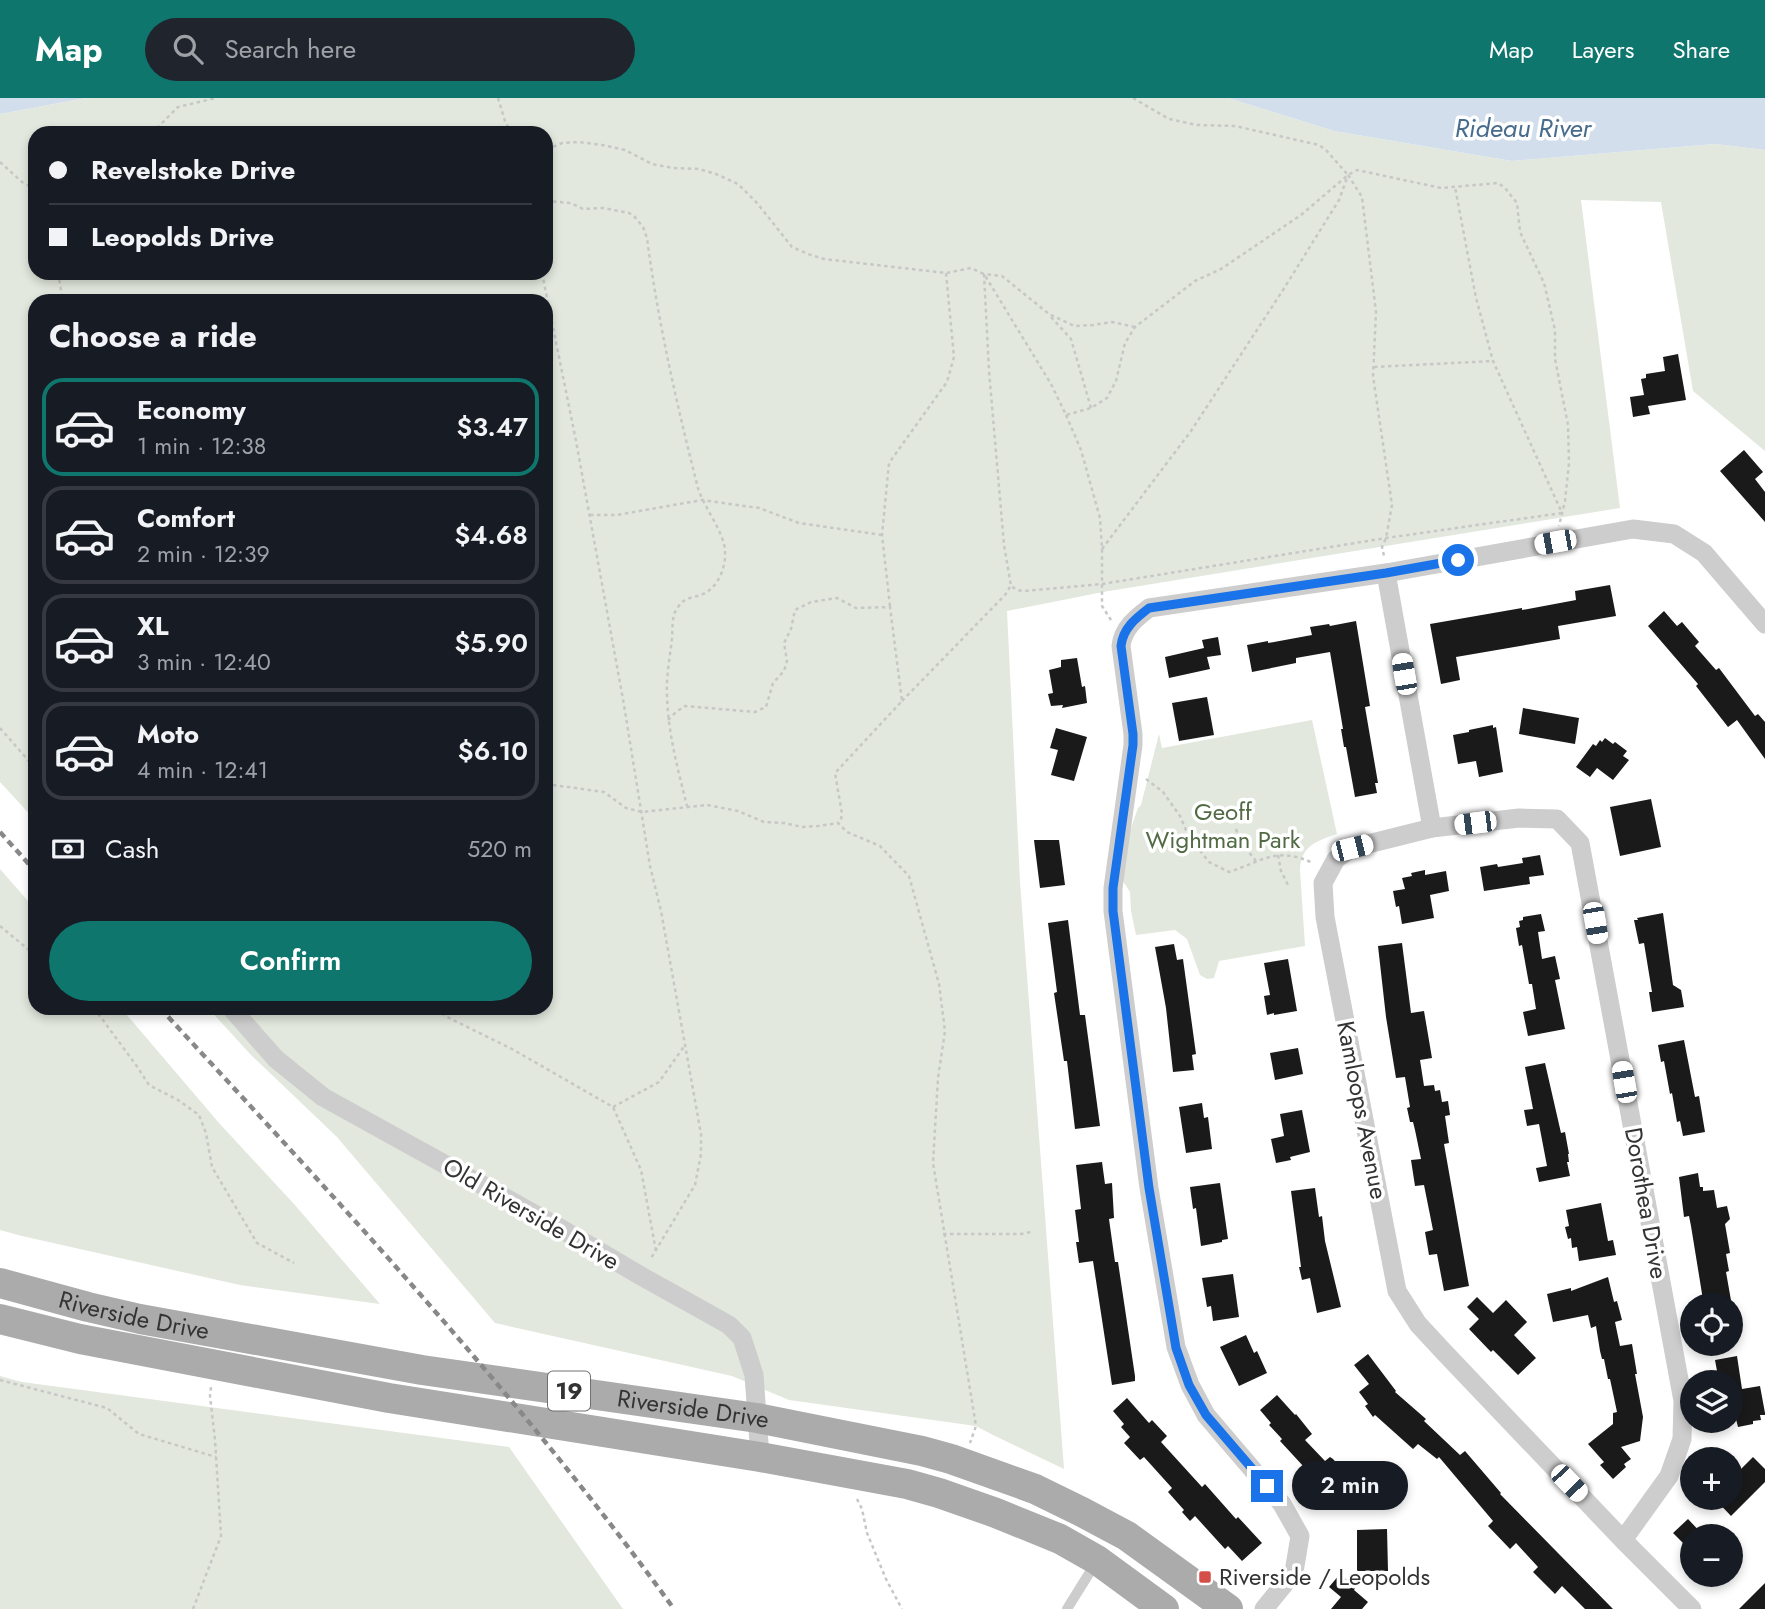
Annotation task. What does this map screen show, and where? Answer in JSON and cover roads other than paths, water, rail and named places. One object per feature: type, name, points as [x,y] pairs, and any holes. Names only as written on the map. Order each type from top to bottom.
[{"type":"main road","name":"Riverside Drive","points":[[0,1283],[140,1319],[422,1370],[757,1418],[922,1451],[1035,1489],[1126,1536],[1228,1609]]},
{"type":"main road","name":"Riverside Drive","points":[[0,1319],[80,1339],[389,1398],[760,1457],[907,1484],[939,1493],[1060,1539],[1097,1560],[1164,1609]]},
{"type":"street","points":[[1264,1609],[1294,1572],[1300,1536],[1282,1504],[1206,1415],[1189,1385],[1176,1348],[1149,1188],[1113,911],[1113,888],[1133,734],[1121,646],[1124,633],[1132,622],[1151,608],[1386,573],[1633,529],[1674,534],[1704,553],[1765,624]]},
{"type":"street","points":[[1386,573],[1432,828]]},
{"type":"street","name":"Dorothea Drive","points":[[1432,828],[1519,818],[1557,819],[1580,843],[1683,1401],[1682,1439],[1670,1476],[1623,1539]]},
{"type":"street","name":"Kamloops Avenue","points":[[1432,828],[1352,848],[1336,859],[1323,883],[1325,917],[1397,1291],[1418,1324],[1692,1609]]},
{"type":"street","name":"Old Riverside Drive","points":[[237,1015],[276,1059],[323,1097],[729,1325],[742,1338],[754,1375],[760,1457]]},
{"type":"lane","points":[[1067,1609],[1097,1560]]},
{"type":"water","points":[[0,98],[86,98],[0,114]]},
{"type":"water","name":"Rideau River","points":[[1228,98],[1765,98],[1765,150],[1715,144],[1512,161],[1334,131]]},
{"type":"railway","points":[[0,832],[28,863]]},
{"type":"railway","points":[[166,1015],[426,1301],[553,1452],[674,1609]]},
{"type":"place","name":"Riverside / Leopolds","points":[[1205,1577]]},
{"type":"park label","name":"Geoff Wightman Park","points":[[1223,826]]}]
